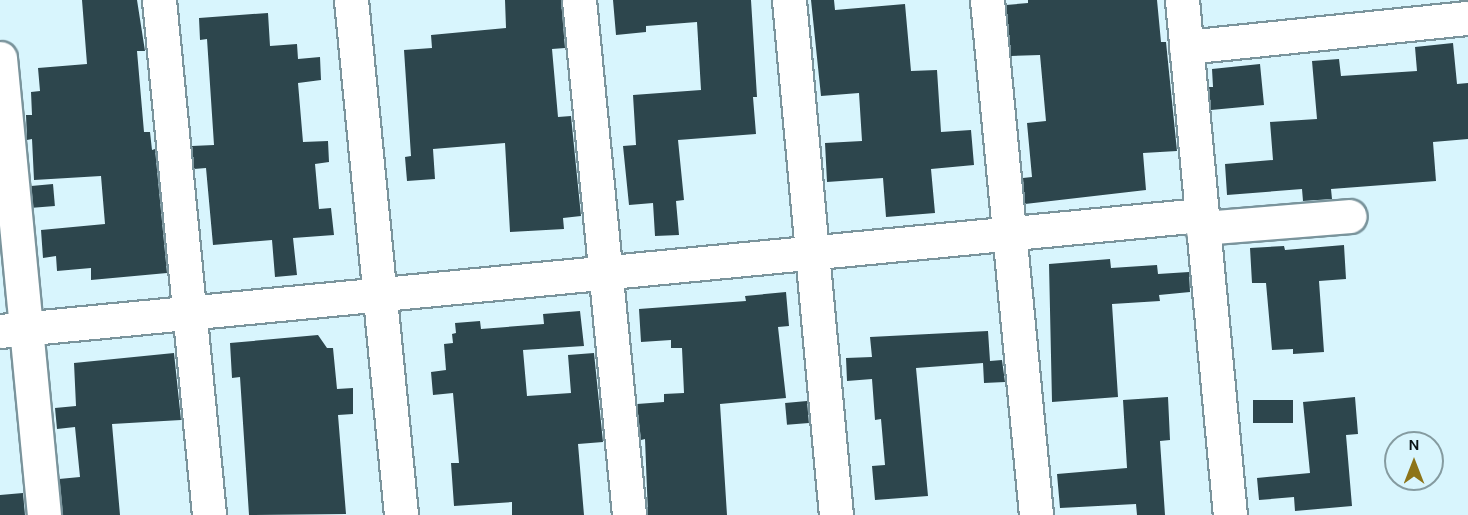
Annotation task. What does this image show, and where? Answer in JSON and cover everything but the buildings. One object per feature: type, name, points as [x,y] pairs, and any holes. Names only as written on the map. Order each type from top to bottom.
[{"type":"street","points":[[159,0],[209,515]]},
{"type":"street","points":[[351,0],[401,515]]},
{"type":"street","points":[[579,0],[629,515]]},
{"type":"street","points":[[789,0],[814,253],[836,515]]},
{"type":"street","points":[[987,0],[1036,515]]},
{"type":"street","points":[[1182,0],[1230,515]]},
{"type":"street","points":[[1186,47],[1468,18]]},
{"type":"street","points":[[0,58],[14,330],[44,515]]},
{"type":"street","points":[[14,330],[1009,233],[1201,221],[1350,216]]}]
